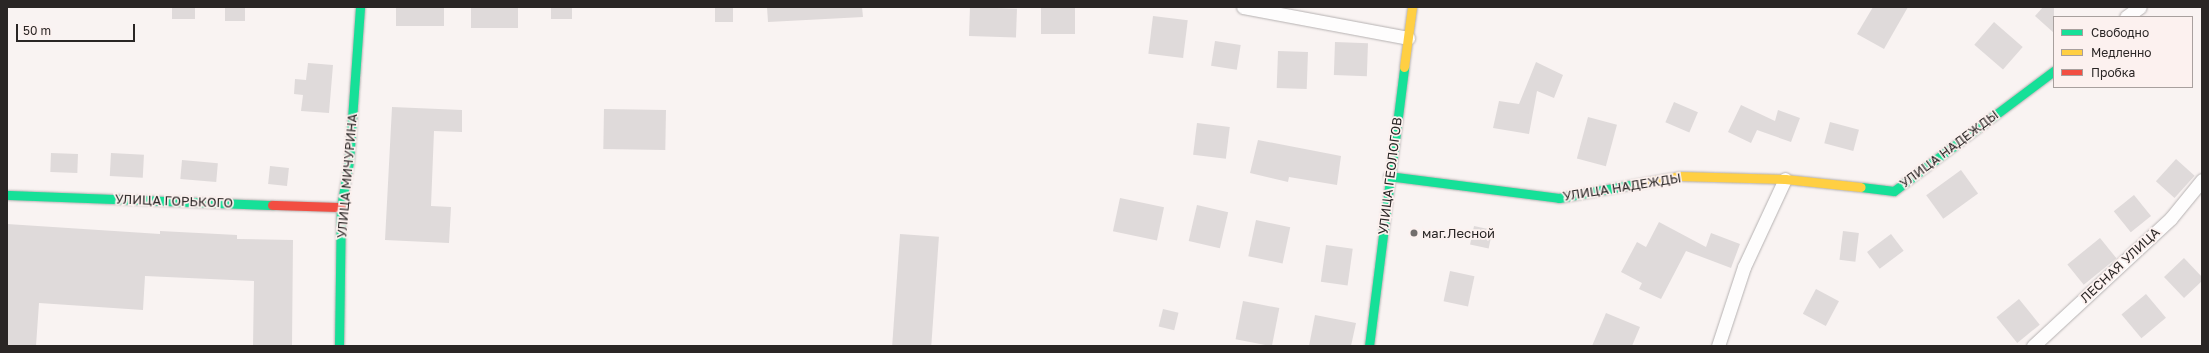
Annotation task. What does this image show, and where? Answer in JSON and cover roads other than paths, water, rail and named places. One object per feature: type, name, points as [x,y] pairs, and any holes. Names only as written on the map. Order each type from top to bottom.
[{"type":"street","name":"УЛИЦА МИЧУРИНА","points":[[339,346],[341,207],[349,161],[360,7]]},
{"type":"street","points":[[1243,7],[1408,38]]},
{"type":"street","name":"УЛИЦА ГЕОЛОГОВ","points":[[1368,346],[1388,176],[1412,7]]},
{"type":"street","points":[[2127,16],[2140,7]]},
{"type":"street","name":"УЛИЦА НАДЕЖДЫ","points":[[1388,176],[1559,198],[1679,176],[1785,179],[1894,191],[2053,72]]},
{"type":"street","points":[[1718,346],[1744,267],[1785,179]]},
{"type":"street","name":"ЛЕСНАЯ УЛИЦА","points":[[2033,346],[2172,218],[2202,180]]},
{"type":"street","name":"УЛИЦА ГОРЬКОГО","points":[[7,194],[341,207]]},
{"type":"place","name":"маг.Лесной","points":[[1414,233]]}]
